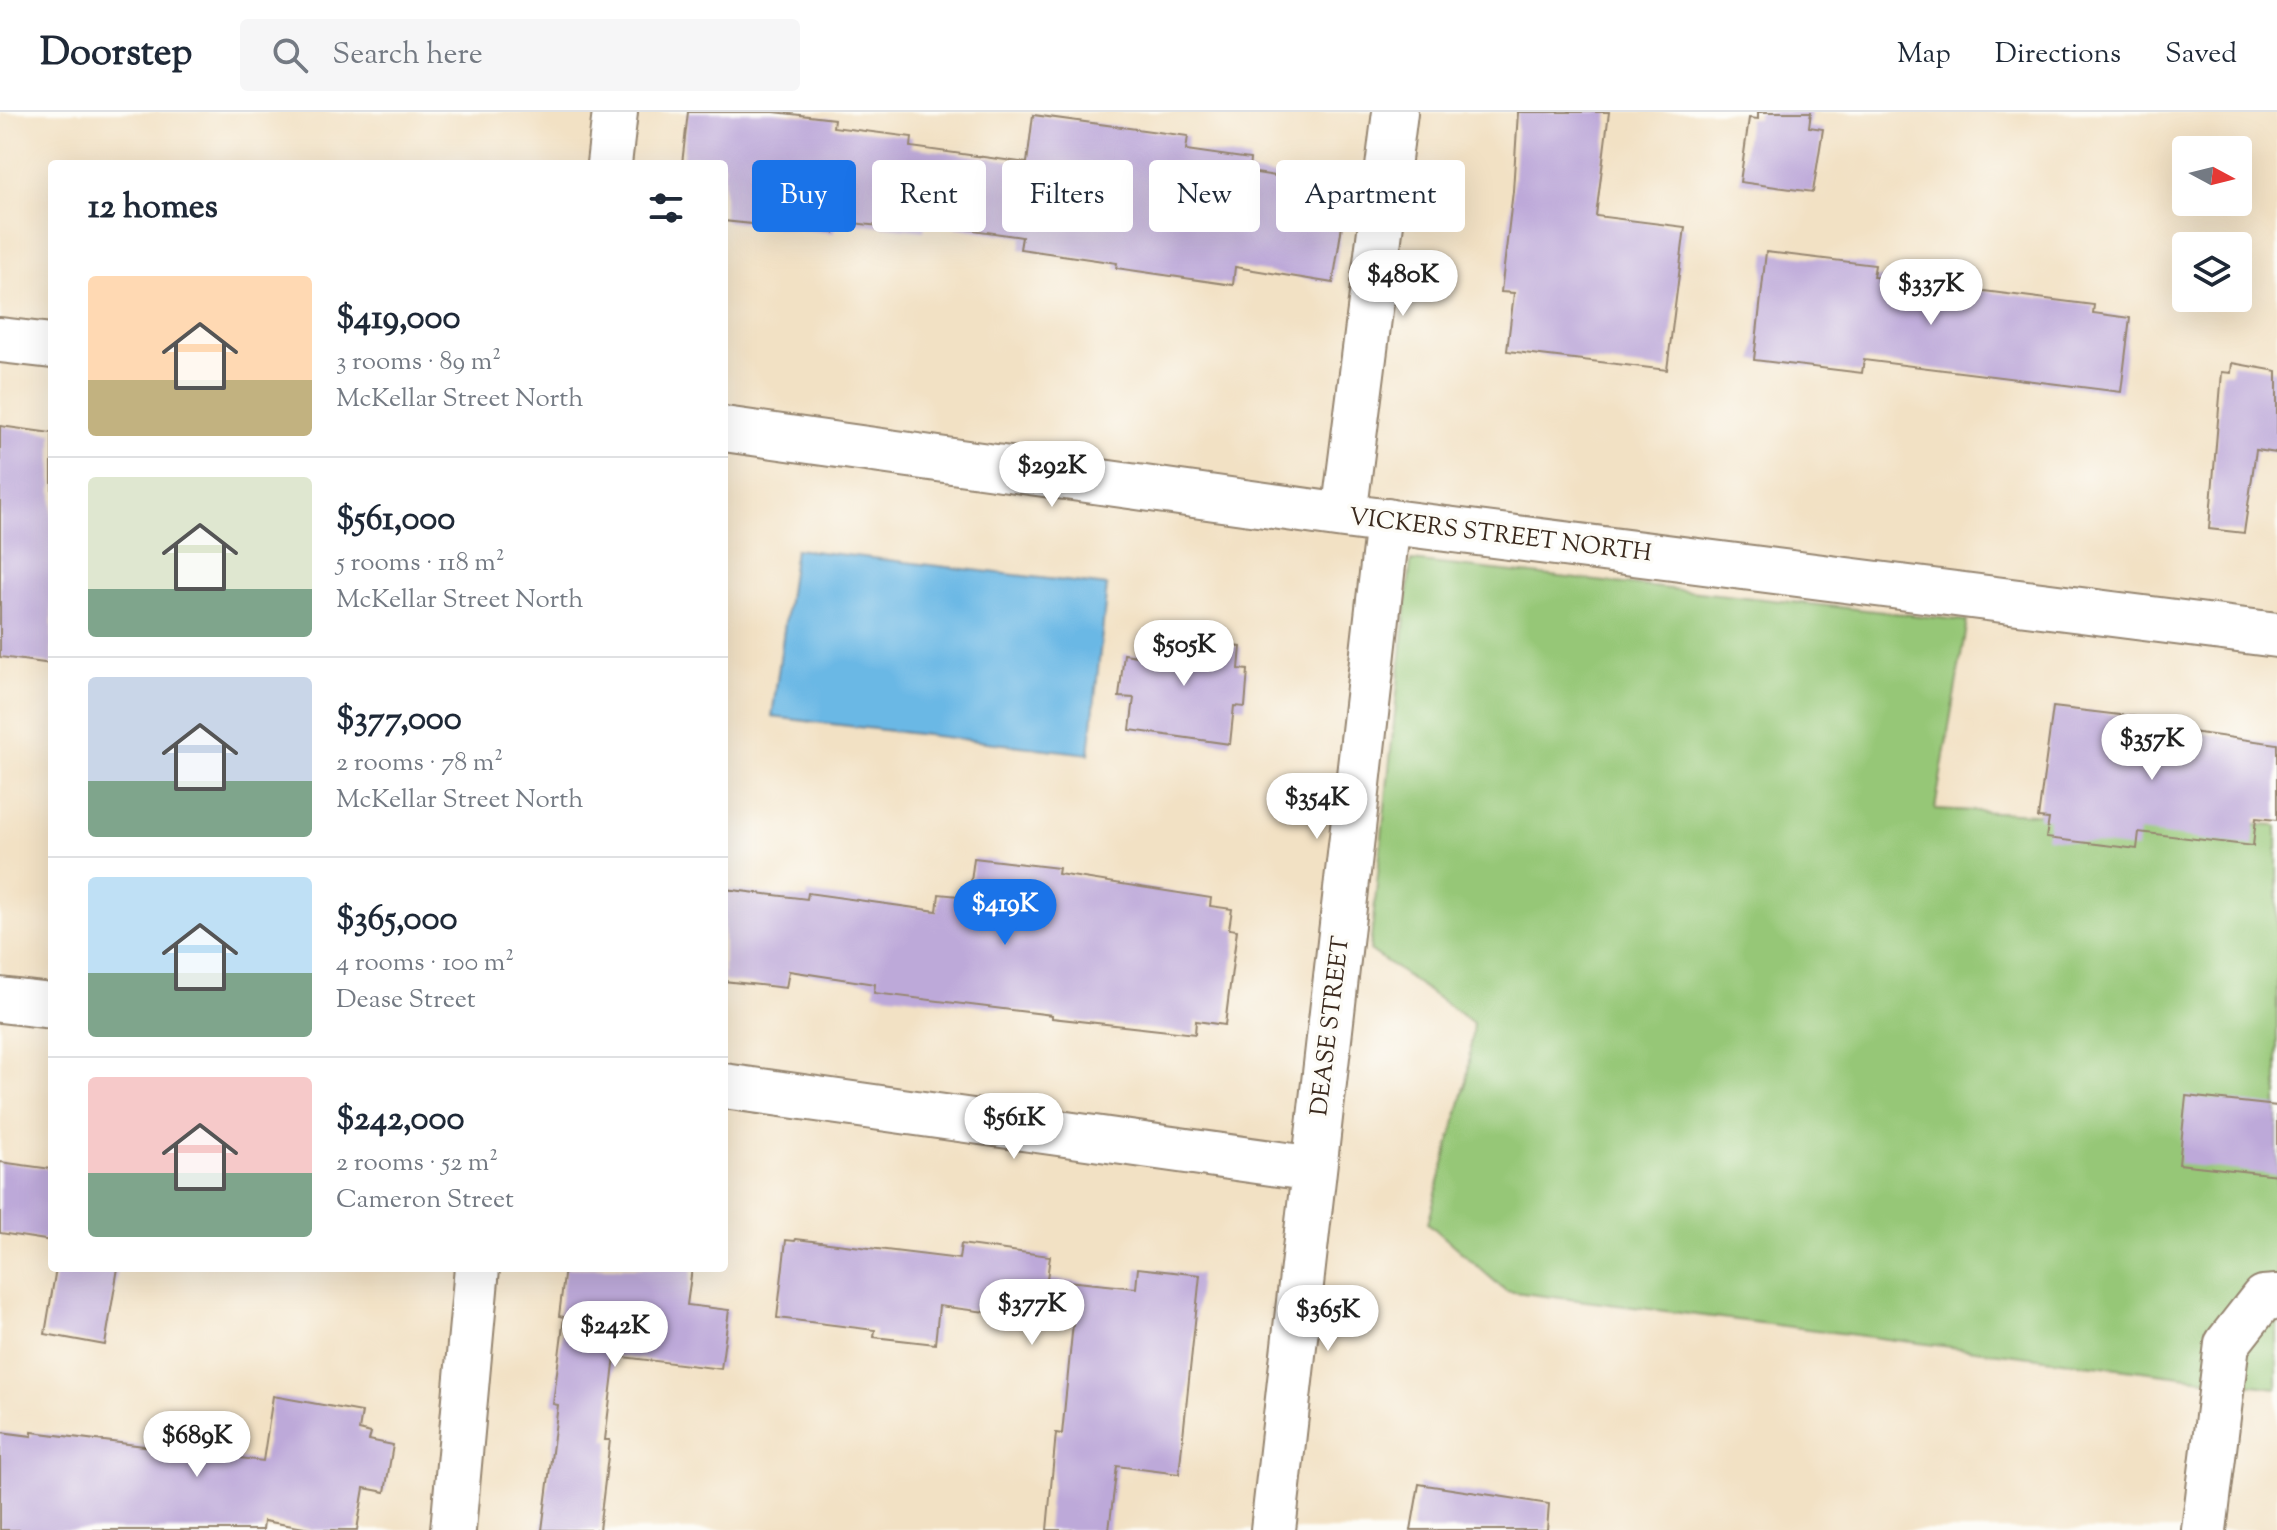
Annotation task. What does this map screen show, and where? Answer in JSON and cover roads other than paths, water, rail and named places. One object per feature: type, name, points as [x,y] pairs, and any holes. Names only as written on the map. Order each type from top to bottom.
[{"type":"street","points":[[609,160],[615,112]]},
{"type":"street","points":[[1344,516],[1395,112]]},
{"type":"street","points":[[0,340],[48,346]]},
{"type":"street","name":"VICKERS STREET NORTH","points":[[728,430],[1344,516],[2277,635]]},
{"type":"street","name":"DEASE STREET","points":[[1273,1530],[1388,521]]},
{"type":"street","points":[[0,1000],[48,1006]]},
{"type":"street","points":[[728,1087],[1314,1169]]},
{"type":"street","points":[[453,1530],[477,1272]]},
{"type":"street","points":[[2204,1530],[2227,1344],[2270,1298]]},
{"type":"water","points":[[795,549],[1107,586],[1089,754],[772,717]]}]
